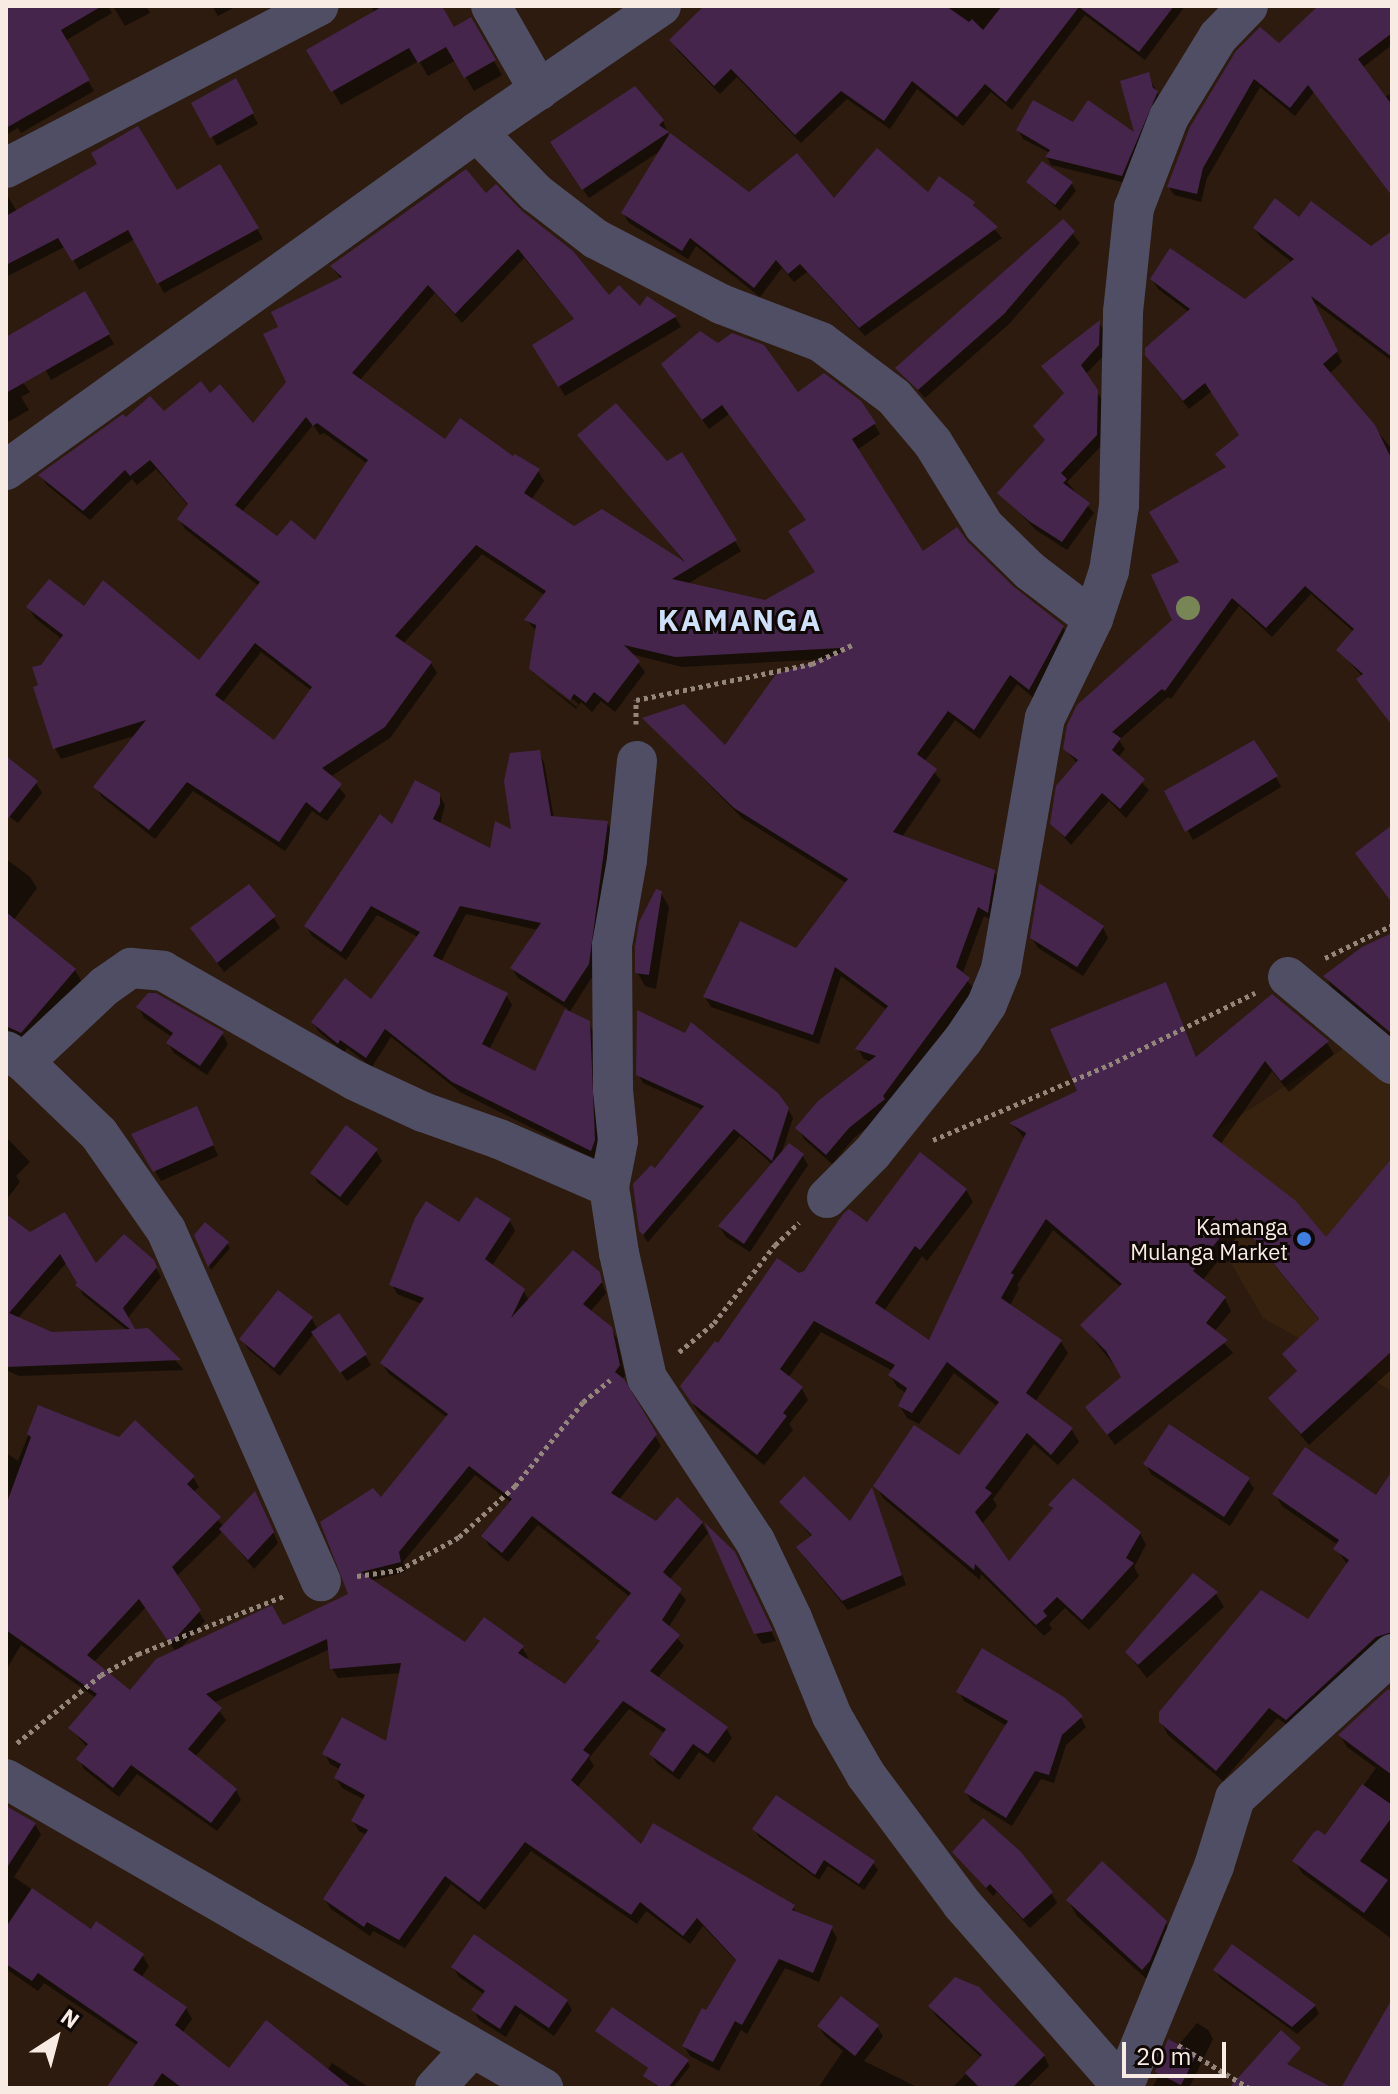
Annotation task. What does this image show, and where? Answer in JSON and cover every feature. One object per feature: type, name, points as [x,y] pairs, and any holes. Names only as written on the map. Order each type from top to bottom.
[{"type":"street","points":[[6,168],[318,6]]},
{"type":"street","points":[[491,6],[539,90]]},
{"type":"street","points":[[6,470],[477,132],[661,6]]},
{"type":"street","points":[[827,1198],[872,1153],[987,1004],[1001,969],[1045,718],[1093,619],[1109,571],[1119,506],[1123,312],[1134,208],[1169,117],[1218,37],[1248,6]]},
{"type":"street","points":[[477,132],[536,193],[596,239],[721,304],[821,342],[894,397],[933,443],[984,526],[1030,571],[1093,619]]},
{"type":"street","points":[[637,761],[627,860],[612,945],[613,1090],[618,1141],[609,1187],[619,1253],[647,1378],[755,1541],[792,1618],[832,1716],[866,1775],[962,1904],[1123,2088],[1150,2029],[1214,1866],[1235,1798],[1392,1654]]},
{"type":"street","points":[[321,1581],[166,1230],[99,1134],[15,1056],[131,968],[163,971],[368,1086],[423,1112],[499,1139],[609,1187]]},
{"type":"street","points":[[1288,977],[1392,1064]]},
{"type":"street","points":[[6,1779],[543,2088]]},
{"type":"street","points":[[435,2088],[472,2048]]},
{"type":"path","points":[[637,761],[636,700],[812,664],[852,645]]},
{"type":"path","points":[[924,1144],[1109,1065],[1392,925]]},
{"type":"path","points":[[6,1753],[101,1675],[138,1654],[321,1581],[399,1570],[459,1537],[515,1486],[583,1402],[622,1371],[647,1378],[714,1323],[775,1245],[827,1198]]},
{"type":"path","points":[[1150,2029],[1249,2088]]},
{"type":"shaded area","name":"Kamanga Mulanga Market","points":[[1392,1017],[1392,1391],[1263,1318],[1171,1160]]},
{"type":"building","points":[[6,6],[102,6],[61,30],[90,80],[6,128]]},
{"type":"building","points":[[383,6],[442,6],[454,27],[471,17],[496,60],[464,78],[446,47],[418,63],[409,48],[331,92],[306,50]]},
{"type":"building","points":[[704,6],[946,6],[969,22],[972,19],[983,30],[1002,6],[1174,6],[1139,52],[1079,7],[1006,102],[985,84],[957,117],[912,81],[884,121],[841,91],[795,135],[731,69],[714,86],[669,40]]},
{"type":"building","points":[[1318,6],[1392,6],[1392,33],[1358,59],[1392,105],[1392,196],[1308,85],[1290,108],[1254,79],[1203,168],[1197,194],[1167,187],[1190,127],[1236,51],[1260,27],[1279,43]]},
{"type":"building","points":[[1149,72],[1153,88],[1158,91],[1122,176],[1045,157],[1050,150],[1016,130],[1033,100],[1073,122],[1088,100],[1134,132],[1120,81]]},
{"type":"building","points":[[236,78],[254,113],[210,138],[191,103]]},
{"type":"building","points":[[635,86],[664,120],[659,125],[669,132],[582,190],[550,142]]},
{"type":"building","points":[[138,126],[177,190],[220,164],[259,228],[157,284],[128,230],[72,261],[58,238],[6,265],[6,216],[97,164],[91,153]]},
{"type":"building","points":[[670,133],[749,192],[797,153],[834,198],[877,148],[928,192],[939,176],[975,202],[973,205],[998,227],[859,328],[800,264],[788,274],[776,260],[754,288],[690,238],[682,251],[621,213]]},
{"type":"building","points":[[1042,161],[1073,182],[1055,205],[1026,182]]},
{"type":"building","points":[[466,169],[486,193],[496,184],[522,211],[573,251],[609,295],[619,285],[640,306],[647,296],[677,316],[558,387],[532,345],[574,319],[518,249],[455,314],[428,285],[352,373],[445,439],[460,418],[513,456],[515,454],[540,469],[524,493],[574,526],[602,509],[685,562],[577,435],[616,403],[667,461],[682,452],[737,540],[672,579],[765,600],[815,572],[788,531],[806,520],[722,405],[702,420],[661,364],[700,331],[718,343],[732,333],[764,345],[798,392],[824,373],[861,401],[876,423],[852,439],[923,551],[957,527],[1014,587],[1064,626],[1029,690],[1010,675],[974,730],[948,711],[917,754],[937,769],[893,832],[995,870],[988,913],[978,907],[956,967],[970,978],[883,1096],[885,1099],[849,1128],[826,1155],[795,1128],[818,1101],[876,1056],[855,1049],[888,1006],[835,967],[813,1035],[703,997],[740,921],[796,948],[848,879],[734,808],[642,718],[684,704],[725,745],[776,674],[841,653],[840,648],[675,657],[624,645],[640,661],[608,703],[594,692],[586,703],[574,694],[570,700],[529,669],[536,625],[524,620],[546,591],[476,545],[395,636],[432,662],[385,727],[322,768],[342,784],[320,813],[306,802],[279,842],[187,782],[149,830],[93,787],[146,720],[53,749],[33,687],[38,685],[32,667],[41,665],[63,635],[26,607],[49,579],[84,606],[103,580],[199,660],[260,582],[177,519],[188,504],[150,460],[130,476],[125,470],[83,511],[38,475],[123,414],[126,417],[150,396],[164,411],[201,381],[210,393],[220,384],[253,423],[286,382],[263,334],[278,327],[271,312],[342,277],[330,266]],"holes":[[[306,417],[313,426],[317,423],[368,460],[315,540],[291,520],[277,536],[235,505]],[[255,643],[312,687],[274,740],[215,695]]]},
{"type":"building","points":[[1275,198],[1299,217],[1311,201],[1371,246],[1392,231],[1392,357],[1311,296],[1338,351],[1323,364],[1375,425],[1392,460],[1392,725],[1356,679],[1363,674],[1336,650],[1354,629],[1305,586],[1266,628],[1232,598],[1165,691],[1162,689],[1112,732],[1121,738],[1112,750],[1145,779],[1120,809],[1102,793],[1065,837],[1050,824],[1056,786],[1078,760],[1063,749],[1067,725],[1077,705],[1172,620],[1151,575],[1179,562],[1149,512],[1226,467],[1215,454],[1239,435],[1205,383],[1183,401],[1145,355],[1145,348],[1190,309],[1150,279],[1170,248],[1245,299],[1294,259],[1253,228]]},
{"type":"building","points":[[1063,219],[1075,231],[1004,314],[918,390],[895,368]]},
{"type":"building","points":[[85,291],[110,334],[6,393],[6,337]]},
{"type":"building","points":[[1100,320],[1099,345],[1081,365],[1098,390],[1097,435],[1061,473],[1067,479],[1063,483],[1090,503],[1062,542],[1029,521],[997,493],[1045,440],[1033,426],[1064,393],[1041,366]]},
{"type":"building","points":[[1254,740],[1278,776],[1185,832],[1164,791]]},
{"type":"building","points":[[540,750],[551,816],[608,821],[589,964],[564,1002],[510,968],[541,923],[460,906],[433,956],[508,993],[482,1044],[535,1071],[565,1009],[590,1021],[595,1140],[591,1151],[452,1082],[385,1029],[366,1058],[340,1040],[338,1044],[311,1022],[345,978],[371,999],[420,932],[371,906],[341,952],[304,926],[380,814],[392,824],[415,780],[440,793],[440,804],[433,819],[490,848],[495,821],[511,829],[504,781],[510,753]]},
{"type":"building","points":[[6,756],[38,781],[6,821]]},
{"type":"building","points":[[1392,825],[1392,903],[1355,853]]},
{"type":"building","points":[[1039,883],[1104,926],[1077,967],[1030,938]]},
{"type":"building","points":[[249,884],[276,916],[217,963],[190,928]]},
{"type":"building","points":[[656,889],[662,891],[649,975],[635,973],[639,922]]},
{"type":"building","points":[[6,912],[76,969],[21,1033],[6,1026]]},
{"type":"building","points":[[1392,933],[1391,1033],[1323,976],[1362,947]]},
{"type":"building","points":[[1166,982],[1196,1057],[1272,994],[1329,1041],[1281,1081],[1265,1061],[1212,1136],[1296,1201],[1326,1237],[1392,1158],[1392,1351],[1301,1434],[1268,1398],[1297,1371],[1282,1354],[1319,1319],[1236,1218],[1193,1271],[1226,1297],[1206,1323],[1228,1340],[1107,1435],[1085,1407],[1121,1377],[1106,1351],[1080,1325],[1122,1284],[1046,1219],[1011,1273],[1014,1275],[1001,1298],[1062,1340],[1026,1393],[1073,1428],[1051,1455],[1027,1433],[985,1488],[992,1493],[975,1512],[1009,1561],[1053,1508],[1048,1505],[1073,1478],[1141,1532],[1126,1558],[1134,1563],[1082,1620],[1057,1597],[1043,1611],[1047,1616],[1036,1625],[975,1564],[974,1570],[873,1486],[914,1425],[959,1455],[999,1402],[947,1362],[912,1413],[898,1406],[907,1388],[888,1375],[895,1365],[814,1321],[780,1369],[803,1387],[783,1413],[787,1416],[757,1455],[691,1402],[680,1386],[715,1341],[718,1343],[777,1258],[799,1273],[804,1271],[843,1214],[849,1209],[867,1222],[920,1152],[967,1189],[920,1250],[915,1246],[875,1303],[929,1340],[1026,1133],[1009,1123],[1077,1091],[1050,1029]]},
{"type":"building","points":[[148,993],[156,993],[224,1032],[200,1066],[166,1043],[173,1033],[136,1007]]},
{"type":"building","points":[[637,1010],[685,1033],[691,1022],[778,1093],[789,1108],[772,1161],[734,1129],[643,1235],[639,1231],[633,1184],[651,1165],[655,1168],[704,1106],[636,1075]]},
{"type":"building","points":[[197,1106],[214,1145],[153,1172],[131,1134]]},
{"type":"building","points":[[346,1125],[378,1149],[340,1197],[310,1173]]},
{"type":"building","points":[[789,1143],[804,1154],[744,1244],[718,1226]]},
{"type":"building","points":[[476,1197],[511,1219],[485,1259],[525,1289],[511,1318],[573,1250],[600,1272],[602,1282],[583,1304],[612,1327],[620,1365],[615,1372],[624,1379],[657,1434],[611,1493],[656,1521],[677,1497],[703,1522],[663,1572],[682,1589],[662,1620],[680,1635],[650,1671],[728,1727],[708,1754],[693,1744],[673,1772],[649,1754],[666,1729],[623,1701],[583,1750],[590,1755],[571,1780],[641,1844],[653,1823],[795,1905],[792,1910],[833,1926],[813,1973],[779,1959],[742,2025],[735,2021],[713,2062],[682,2046],[702,2008],[706,2010],[736,1960],[697,1918],[683,1936],[640,1902],[631,1915],[525,1842],[479,1902],[445,1876],[399,1940],[367,1922],[364,1927],[323,1899],[368,1830],[351,1821],[365,1795],[334,1778],[341,1764],[322,1754],[342,1717],[386,1741],[401,1663],[330,1669],[327,1639],[206,1694],[222,1708],[188,1749],[237,1789],[211,1823],[131,1765],[113,1788],[76,1759],[88,1744],[68,1728],[97,1694],[6,1630],[6,1505],[31,1437],[27,1434],[38,1405],[119,1437],[135,1420],[195,1476],[187,1484],[221,1517],[172,1567],[201,1610],[170,1644],[139,1599],[87,1655],[130,1690],[156,1659],[272,1605],[283,1625],[348,1594],[320,1522],[373,1488],[381,1497],[448,1414],[380,1363],[424,1298],[389,1285],[415,1218],[426,1201],[459,1222]],"holes":[[[469,1466],[512,1499],[481,1536],[502,1553],[532,1516],[631,1593],[595,1638],[600,1641],[565,1684],[518,1653],[524,1646],[484,1617],[465,1642],[361,1572],[401,1562],[399,1552]]]},
{"type":"building","points":[[65,1212],[96,1263],[124,1234],[154,1260],[157,1267],[123,1308],[135,1329],[148,1328],[181,1360],[6,1367],[6,1214],[30,1232]],"holes":[[[60,1254],[77,1283],[75,1285],[130,1329],[52,1332],[9,1313]]]},
{"type":"building","points":[[205,1222],[229,1242],[208,1267],[194,1235]]},
{"type":"building","points":[[278,1290],[313,1317],[274,1368],[239,1339]]},
{"type":"building","points":[[339,1313],[367,1354],[340,1373],[311,1332]]},
{"type":"building","points":[[1169,1424],[1250,1478],[1224,1517],[1143,1464]]},
{"type":"building","points":[[1305,1447],[1376,1495],[1392,1471],[1392,1632],[1376,1637],[1286,1720],[1269,1708],[1216,1771],[1159,1722],[1159,1712],[1261,1590],[1308,1619],[1349,1560],[1333,1549],[1339,1540],[1272,1494]]},
{"type":"building","points":[[804,1476],[850,1521],[872,1487],[902,1575],[842,1601],[796,1547],[812,1535],[779,1502]]},
{"type":"building","points":[[255,1491],[274,1532],[248,1560],[219,1529]]},
{"type":"building","points":[[704,1522],[735,1552],[773,1631],[754,1634]]},
{"type":"building","points":[[1193,1573],[1218,1592],[1138,1665],[1125,1652]]},
{"type":"building","points":[[982,1648],[1064,1697],[1083,1716],[1062,1735],[1049,1775],[1035,1771],[1006,1818],[964,1792],[1008,1721],[956,1692]]},
{"type":"building","points":[[1388,1689],[1392,1692],[1392,1775],[1338,1735]]},
{"type":"building","points":[[1362,1784],[1392,1805],[1392,1817],[1360,1861],[1388,1880],[1364,1913],[1292,1861],[1314,1832],[1318,1830],[1325,1835]]},
{"type":"building","points":[[776,1795],[875,1861],[859,1884],[824,1860],[815,1875],[752,1829]]},
{"type":"building","points":[[6,1806],[36,1823],[6,1869]]},
{"type":"building","points":[[983,1818],[1020,1851],[1053,1892],[1023,1919],[990,1884],[986,1888],[952,1852]]},
{"type":"building","points":[[1102,1861],[1167,1921],[1150,1961],[1142,1970],[1066,1900]]},
{"type":"building","points":[[32,1888],[91,1929],[96,1921],[144,1954],[133,1970],[187,2007],[175,2025],[229,2068],[266,2020],[352,2088],[182,2088],[162,2073],[152,2088],[106,2088],[138,2042],[38,1973],[32,1981],[6,1964],[6,1927]]},
{"type":"building","points":[[474,1934],[568,2000],[549,2028],[515,2005],[500,2029],[471,2010],[485,1991],[451,1967]]},
{"type":"building","points":[[1232,1944],[1316,2005],[1292,2027],[1213,1970]]},
{"type":"building","points":[[955,1977],[979,1987],[1045,2055],[1012,2088],[980,2088],[965,2073],[982,2055],[928,2006]]},
{"type":"building","points":[[841,1996],[879,2025],[855,2056],[817,2026]]},
{"type":"building","points":[[1392,1999],[1392,2088],[1341,2088]]},
{"type":"building","points":[[612,2007],[689,2060],[668,2088],[661,2088],[643,2076],[648,2068],[595,2031]]},
{"type":"building","points":[[1281,2030],[1301,2048],[1287,2064],[1333,2088],[1229,2088]]},
{"type":"building","points":[[1168,2039],[1197,2054],[1181,2085],[1155,2072]]},
{"type":"place","name":"Kamanga Mulanga Market","points":[[1304,1239]]},
{"type":"district","name":"KAMANGA","points":[[740,620]]}]
